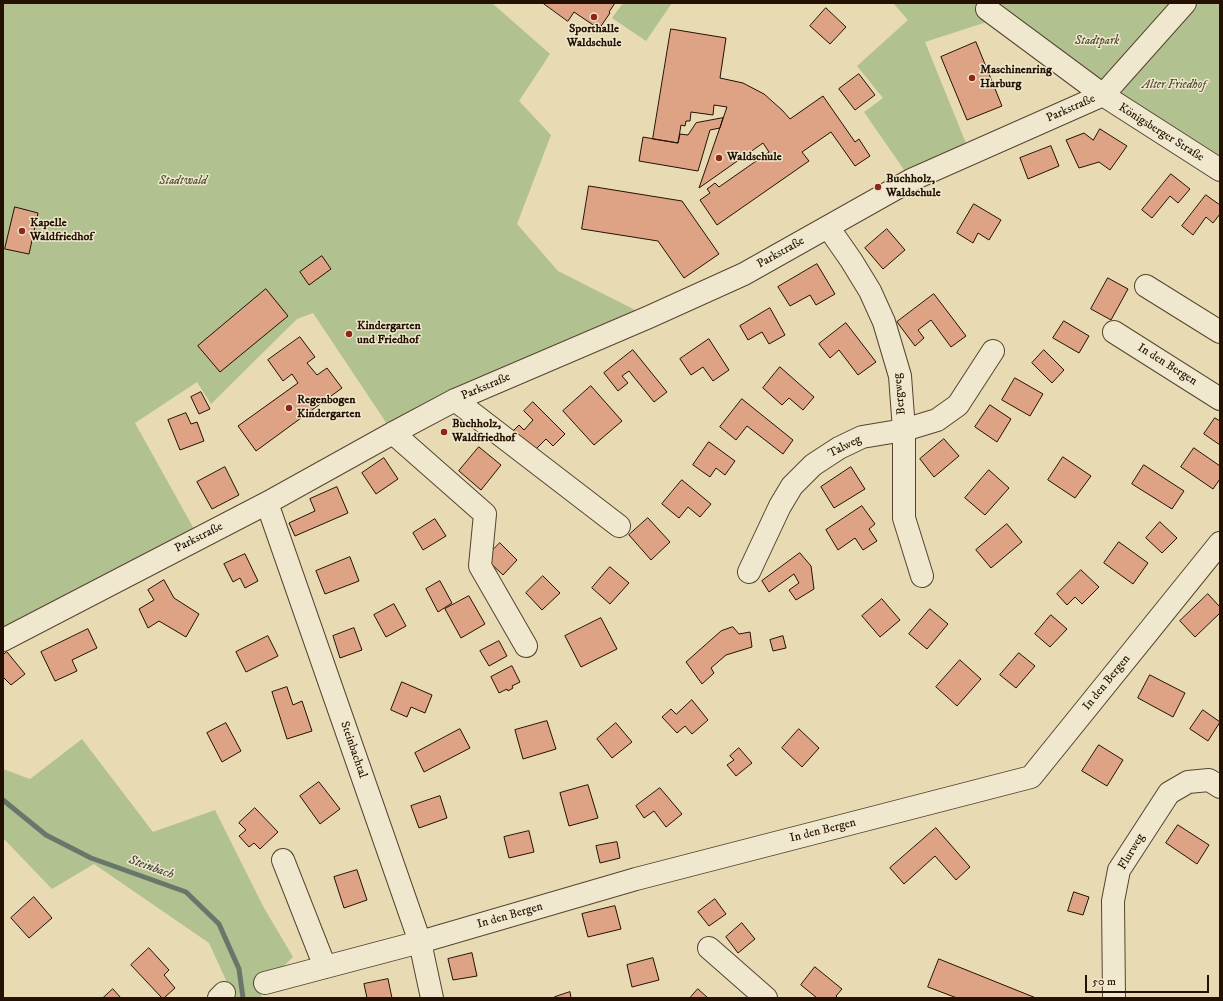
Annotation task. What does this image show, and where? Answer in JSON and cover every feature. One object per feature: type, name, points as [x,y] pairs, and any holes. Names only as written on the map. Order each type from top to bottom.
[{"type":"street","name":"Parkstraße","points":[[3,640],[267,503],[455,400],[744,274],[912,180],[1102,95],[1185,3]]},
{"type":"street","name":"Parkstraße","points":[[987,9],[1102,95]]},
{"type":"street","name":"Königsberger Straße","points":[[1102,95],[1220,170]]},
{"type":"street","name":"Bergweg","points":[[828,227],[870,291],[884,322],[900,376],[904,430],[904,518],[922,576]]},
{"type":"street","points":[[1146,286],[1220,332]]},
{"type":"street","name":"In den Bergen","points":[[1114,332],[1220,399]]},
{"type":"street","name":"Talweg","points":[[749,572],[780,506],[792,486],[813,465],[839,448],[862,437],[904,430],[937,420],[958,404],[993,351]]},
{"type":"street","name":"Parkstraße","points":[[455,400],[619,526]]},
{"type":"street","points":[[393,433],[485,514],[480,566],[526,646]]},
{"type":"street","name":"Steinbachtal","points":[[267,503],[420,942],[432,998]]},
{"type":"street","name":"In den Bergen","points":[[265,983],[420,942],[636,879],[1031,777],[1220,543]]},
{"type":"street","name":"Flurweg","points":[[1114,998],[1113,901],[1119,870],[1169,793],[1188,782],[1209,780],[1220,787]]},
{"type":"street","points":[[283,860],[325,967]]},
{"type":"street","points":[[709,948],[766,998]]},
{"type":"green space","name":"Stadtwald","points":[[3,3],[492,3],[550,54],[519,101],[551,135],[517,224],[558,271],[649,317],[393,433],[313,313],[297,319],[211,404],[197,382],[135,423],[199,538],[3,640]]},
{"type":"green space","points":[[623,3],[672,3],[646,41],[612,18]]},
{"type":"green space","points":[[893,3],[1220,3],[1220,170],[999,18],[925,42],[970,153],[911,180],[864,112],[883,98],[857,66],[908,20]]},
{"type":"green space","points":[[82,739],[153,832],[215,810],[264,908],[293,957],[260,990],[262,998],[234,998],[209,943],[94,864],[52,889],[3,838],[3,769],[30,779]]},
{"type":"building","name":"Sporthalle Waldschule","points":[[543,3],[615,3],[599,29],[574,12],[568,21]]},
{"type":"building","points":[[826,8],[846,27],[830,44],[810,26]]},
{"type":"building","points":[[671,29],[726,38],[720,78],[743,83],[764,94],[790,119],[823,96],[855,142],[859,139],[870,156],[855,166],[831,132],[802,152],[809,161],[717,225],[700,200],[710,193],[707,189],[715,183],[719,187],[769,152],[763,143],[699,188],[727,107],[714,105],[713,115],[691,112],[690,121],[686,121],[685,126],[681,125],[678,143],[653,139]]},
{"type":"building","points":[[976,42],[1002,106],[967,120],[941,57]]},
{"type":"building","points":[[859,74],[875,95],[855,110],[839,89]]},
{"type":"building","points":[[723,118],[720,128],[710,130],[698,171],[639,161],[643,137],[678,143],[680,134],[688,135],[696,123]]},
{"type":"building","points":[[1100,129],[1127,146],[1110,170],[1099,162],[1079,168],[1066,140],[1084,133],[1093,140]]},
{"type":"building","points":[[1051,146],[1059,166],[1028,179],[1020,158]]},
{"type":"building","points":[[1171,174],[1190,189],[1178,203],[1170,196],[1152,218],[1142,210]]},
{"type":"building","points":[[589,186],[682,201],[719,254],[684,278],[658,241],[582,229]]},
{"type":"building","points":[[1206,195],[1220,205],[1220,214],[1213,223],[1206,217],[1193,235],[1182,226]]},
{"type":"building","points":[[974,204],[1001,220],[989,240],[978,233],[973,243],[957,233]]},
{"type":"building","name":"Kapelle Waldfriedhof","points":[[15,207],[38,213],[29,254],[5,249]]},
{"type":"building","points":[[887,229],[905,250],[883,269],[865,248]]},
{"type":"building","points":[[322,256],[331,269],[309,285],[300,272]]},
{"type":"building","points":[[817,264],[835,294],[816,305],[810,295],[790,306],[778,287]]},
{"type":"building","points":[[1108,278],[1128,289],[1111,320],[1091,309]]},
{"type":"building","points":[[266,289],[288,316],[220,372],[198,346]]},
{"type":"building","points":[[934,294],[966,336],[951,347],[931,320],[918,330],[924,338],[915,346],[897,322]]},
{"type":"building","points":[[770,308],[785,335],[769,344],[762,332],[748,340],[740,326]]},
{"type":"building","points":[[1064,321],[1089,336],[1079,353],[1053,338]]},
{"type":"building","points":[[846,323],[876,362],[858,375],[839,350],[830,358],[819,344]]},
{"type":"building","points":[[300,337],[315,357],[307,363],[317,375],[327,368],[342,388],[256,451],[238,426],[298,383],[292,374],[283,381],[268,360]]},
{"type":"building","points":[[709,339],[729,370],[713,381],[703,367],[691,375],[680,359]]},
{"type":"building","points":[[633,350],[667,392],[654,402],[629,371],[622,376],[628,383],[618,391],[604,373]]},
{"type":"building","points":[[1044,350],[1064,370],[1052,383],[1032,363]]},
{"type":"building","points":[[780,367],[814,397],[803,410],[789,398],[782,405],[763,388]]},
{"type":"building","points":[[1015,378],[1043,394],[1030,416],[1002,400]]},
{"type":"building","points":[[591,386],[622,421],[594,445],[563,411]]},
{"type":"building","points":[[201,392],[210,409],[199,414],[191,397]]},
{"type":"building","points":[[742,399],[793,440],[783,454],[747,426],[736,440],[720,427]]},
{"type":"building","points":[[533,402],[565,434],[553,446],[546,439],[530,455],[509,435],[519,425],[524,430],[533,420],[524,411]]},
{"type":"building","points":[[990,405],[1011,419],[997,442],[975,427]]},
{"type":"building","points":[[186,413],[191,424],[197,422],[204,441],[180,450],[168,420]]},
{"type":"building","points":[[1215,418],[1220,421],[1220,445],[1204,434]]},
{"type":"building","points":[[944,439],[959,456],[934,477],[920,459]]},
{"type":"building","points":[[709,442],[735,461],[725,475],[716,468],[710,477],[693,465]]},
{"type":"building","points":[[479,447],[501,465],[481,490],[459,471]]},
{"type":"building","points":[[1194,448],[1220,466],[1220,479],[1213,489],[1181,467]]},
{"type":"building","points":[[1063,457],[1091,476],[1075,498],[1048,480]]},
{"type":"building","points":[[384,458],[398,479],[376,494],[362,473]]},
{"type":"building","points":[[1144,465],[1184,491],[1172,509],[1132,484]]},
{"type":"building","points":[[225,467],[239,495],[212,509],[197,482]]},
{"type":"building","points":[[851,467],[865,489],[834,508],[821,487]]},
{"type":"building","points":[[989,470],[1009,488],[985,515],[965,498]]},
{"type":"building","points":[[682,480],[711,504],[700,517],[688,507],[679,518],[662,504]]},
{"type":"building","points":[[337,487],[348,513],[295,536],[289,523],[315,511],[310,499]]},
{"type":"building","points":[[862,506],[875,524],[869,529],[877,541],[863,550],[855,538],[838,550],[826,530]]},
{"type":"building","points":[[648,518],[670,542],[651,560],[629,535]]},
{"type":"building","points":[[435,519],[446,536],[423,550],[413,533]]},
{"type":"building","points":[[1160,522],[1177,538],[1162,553],[1146,538]]},
{"type":"building","points":[[1007,524],[1022,542],[991,568],[976,550]]},
{"type":"building","points":[[1119,542],[1148,563],[1133,584],[1104,563]]},
{"type":"building","points":[[500,543],[517,560],[503,575],[485,558]]},
{"type":"building","points":[[800,553],[811,566],[814,589],[796,600],[789,590],[799,583],[794,574],[769,592],[762,581]]},
{"type":"building","points":[[245,554],[258,581],[245,588],[240,578],[233,582],[224,564]]},
{"type":"building","points":[[350,557],[359,581],[325,594],[316,571]]},
{"type":"building","points":[[610,567],[629,583],[610,604],[592,588]]},
{"type":"building","points":[[1081,570],[1099,587],[1082,604],[1075,597],[1067,605],[1057,594]]},
{"type":"building","points":[[543,576],[560,593],[542,610],[526,593]]},
{"type":"building","points":[[164,580],[174,598],[199,614],[186,637],[159,621],[148,628],[139,609],[154,600],[148,590]]},
{"type":"building","points":[[440,581],[452,603],[438,612],[426,589]]},
{"type":"building","points":[[1208,594],[1220,607],[1220,613],[1195,637],[1180,621]]},
{"type":"building","points":[[469,596],[485,624],[461,638],[445,609]]},
{"type":"building","points":[[882,599],[900,620],[880,637],[862,616]]},
{"type":"building","points":[[394,604],[406,626],[386,637],[374,615]]},
{"type":"building","points":[[930,609],[948,624],[927,649],[909,634]]},
{"type":"building","points":[[1051,615],[1067,629],[1050,647],[1035,634]]},
{"type":"building","points":[[601,618],[617,649],[581,667],[565,636]]},
{"type":"building","points":[[733,627],[739,634],[750,632],[752,647],[726,655],[711,668],[714,673],[702,684],[686,662],[721,631]]},
{"type":"building","points":[[354,628],[362,650],[340,658],[333,636]]},
{"type":"building","points":[[88,629],[97,648],[72,660],[77,671],[55,681],[41,652]]},
{"type":"building","points":[[268,636],[278,656],[246,672],[236,652]]},
{"type":"building","points":[[783,636],[786,648],[773,651],[770,640]]},
{"type":"building","points":[[499,641],[507,656],[489,666],[480,651]]},
{"type":"building","points":[[7,652],[25,674],[11,685],[3,677],[3,655]]},
{"type":"building","points":[[1019,653],[1035,666],[1016,688],[1000,675]]},
{"type":"building","points":[[960,660],[981,679],[957,706],[936,687]]},
{"type":"building","points":[[512,666],[520,682],[512,686],[513,688],[508,691],[507,689],[499,693],[491,677]]},
{"type":"building","points":[[1150,675],[1185,693],[1173,717],[1138,698]]},
{"type":"building","points":[[402,682],[432,695],[425,713],[411,707],[407,717],[391,710]]},
{"type":"building","points":[[287,687],[293,705],[302,701],[312,731],[287,739],[272,692]]},
{"type":"building","points":[[692,700],[708,720],[692,734],[685,726],[677,733],[662,717],[671,709],[676,714]]},
{"type":"building","points":[[1203,710],[1220,722],[1208,741],[1190,729]]},
{"type":"building","points":[[547,721],[556,749],[523,759],[515,730]]},
{"type":"building","points":[[226,723],[241,751],[222,762],[207,733]]},
{"type":"building","points":[[616,723],[632,742],[612,758],[597,739]]},
{"type":"building","points":[[460,729],[470,748],[424,772],[415,753]]},
{"type":"building","points":[[799,729],[819,748],[802,767],[782,748]]},
{"type":"building","points":[[1099,745],[1123,760],[1107,786],[1082,771]]},
{"type":"building","points":[[739,748],[752,763],[736,776],[727,765],[734,760],[730,756]]},
{"type":"building","points":[[319,782],[340,809],[320,824],[300,796]]},
{"type":"building","points":[[588,785],[598,818],[569,826],[560,793]]},
{"type":"building","points":[[660,788],[682,814],[666,827],[654,811],[644,818],[636,806]]},
{"type":"building","points":[[440,796],[447,818],[419,828],[411,806]]},
{"type":"building","points":[[255,808],[278,832],[260,849],[254,843],[249,847],[239,836],[246,830],[239,823]]},
{"type":"building","points":[[1178,825],[1209,845],[1197,864],[1166,843]]},
{"type":"building","points":[[936,828],[970,867],[956,880],[935,856],[904,884],[890,868]]},
{"type":"building","points":[[529,831],[534,852],[509,858],[504,837]]},
{"type":"building","points":[[617,842],[620,858],[600,863],[596,846]]},
{"type":"building","points":[[357,870],[367,900],[344,908],[334,877]]},
{"type":"building","points":[[1074,892],[1089,897],[1083,915],[1068,911]]},
{"type":"building","points":[[34,897],[52,918],[29,938],[11,918]]},
{"type":"building","points":[[715,899],[726,914],[709,926],[698,912]]},
{"type":"building","points":[[615,906],[621,929],[588,937],[582,914]]},
{"type":"building","points":[[742,923],[755,939],[738,953],[726,937]]},
{"type":"building","points":[[149,948],[169,970],[164,975],[175,988],[164,998],[162,998],[131,965]]},
{"type":"building","points":[[472,953],[477,976],[453,980],[448,959]]},
{"type":"building","points":[[653,958],[659,980],[632,987],[627,965]]},
{"type":"building","points":[[939,959],[1036,998],[957,998],[928,987]]},
{"type":"building","points":[[815,967],[842,989],[836,996],[838,998],[817,998],[801,985]]},
{"type":"building","points":[[388,979],[392,998],[367,998],[364,984]]},
{"type":"building","points":[[113,989],[121,998],[103,998]]},
{"type":"building","points":[[698,989],[708,998],[690,998]]},
{"type":"building","points":[[570,992],[571,998],[555,997]]},
{"type":"waterway","name":"Steinbach","points":[[3,800],[46,835],[91,858],[186,892],[219,924],[239,969],[243,998]]},
{"type":"place","name":"Sporthalle Waldschule","points":[[594,17]]},
{"type":"place","name":"Maschinenring Harburg","points":[[972,78]]},
{"type":"place","name":"Waldschule","points":[[719,158]]},
{"type":"place","name":"Buchholz, Waldschule","points":[[878,187]]},
{"type":"place","name":"Kapelle Waldfriedhof","points":[[22,231]]},
{"type":"place","name":"Kindergarten und Friedhof","points":[[349,334]]},
{"type":"place","name":"Regenbogen Kindergarten","points":[[289,408]]},
{"type":"place","name":"Buchholz, Waldfriedhof","points":[[444,432]]},
{"type":"park label","name":"Stadtpark","points":[[1097,42]]},
{"type":"park label","name":"Alter Friedhof","points":[[1174,86]]}]
